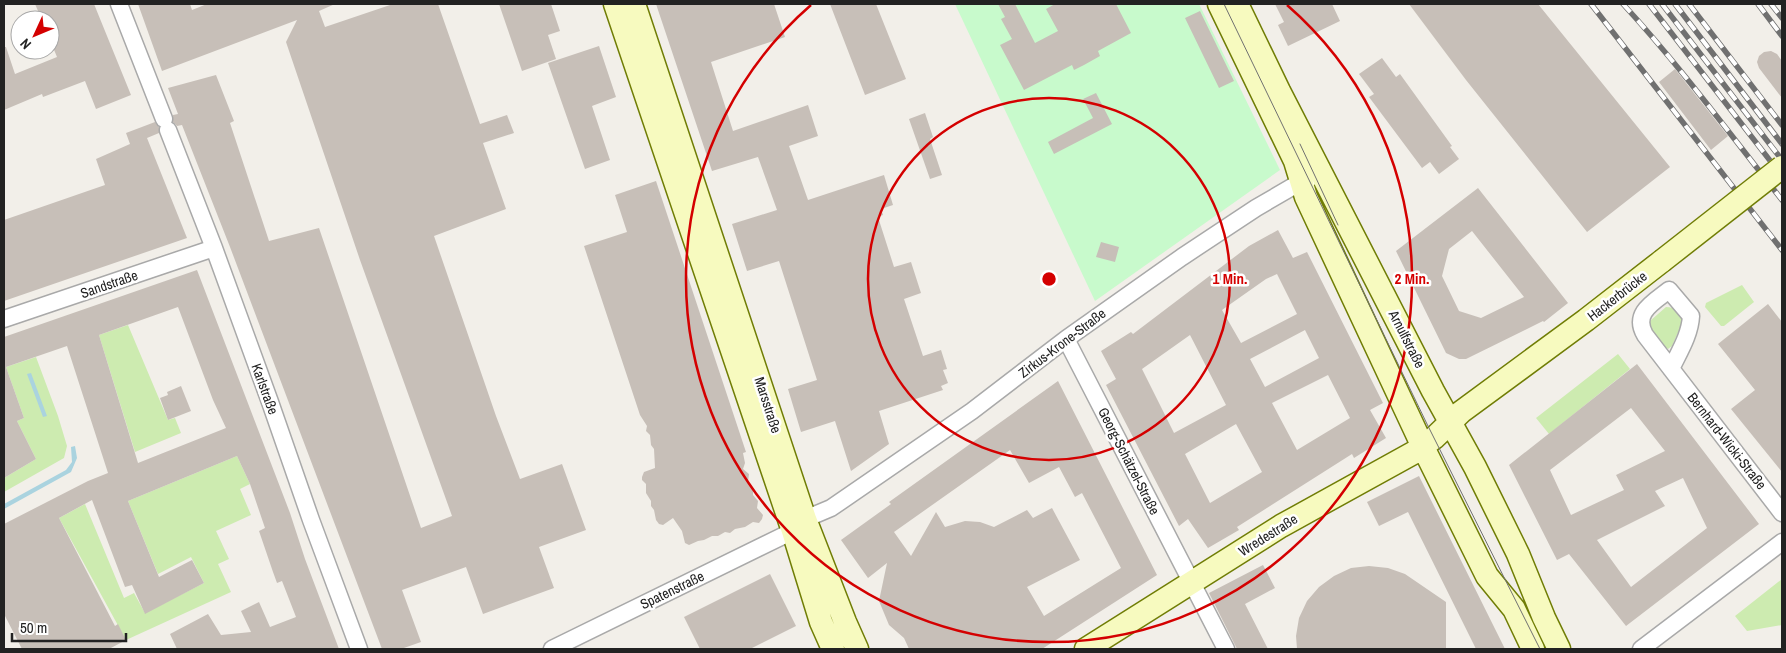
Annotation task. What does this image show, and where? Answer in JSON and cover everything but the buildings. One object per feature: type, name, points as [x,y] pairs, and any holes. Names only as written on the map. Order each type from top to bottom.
[{"type":"street","name":"Karlstraße","points":[[119,4],[214,248],[359,649]]},
{"type":"street","name":"Marsstraße","points":[[615,4],[677,161],[799,525],[821,622],[833,649]]},
{"type":"street","name":"Marsstraße","points":[[634,4],[677,161]]},
{"type":"street","points":[[1219,4],[1292,156],[1310,206],[1422,447],[1487,576],[1514,609],[1533,649]]},
{"type":"street","name":"Arnulfstraße","points":[[1236,4],[1279,91],[1475,467],[1518,554],[1559,649]]},
{"type":"street","name":"Hackerbrücke","points":[[1450,422],[1586,320],[1782,167]]},
{"type":"street","name":"Zirkus-Krone-Straße","points":[[799,525],[831,508],[972,411],[1066,338],[1206,241],[1256,208],[1322,172]]},
{"type":"street","name":"Sandstraße","points":[[4,319],[214,248]]},
{"type":"street","name":"Georg-Schätzel-Straße","points":[[1066,338],[1226,649]]},
{"type":"street","name":"Bernhard-Wicki-Straße","points":[[1671,369],[1782,513]]},
{"type":"street","name":"Wredestraße","points":[[1086,649],[1281,526],[1408,456],[1422,447],[1450,422]]},
{"type":"street","name":"Marsstraße","points":[[799,525],[857,649]]},
{"type":"street","name":"Spatenstraße","points":[[552,649],[799,525]]},
{"type":"street","points":[[1641,649],[1782,542]]},
{"type":"green space","points":[[955,4],[1199,4],[1280,170],[1095,301]]},
{"type":"green space","points":[[1742,285],[1754,302],[1724,326],[1721,326],[1705,307],[1706,303]]},
{"type":"green space","points":[[1666,307],[1677,311],[1683,321],[1672,346],[1668,349],[1655,337],[1650,325],[1650,321]]},
{"type":"green space","points":[[128,325],[168,420],[175,418],[181,433],[135,452],[99,335]]},
{"type":"green space","points":[[1618,354],[1630,369],[1549,434],[1536,418]]},
{"type":"green space","points":[[36,357],[67,446],[64,458],[4,492],[4,478],[36,459],[17,421],[24,418],[6,367]]},
{"type":"green space","points":[[237,456],[250,484],[240,489],[251,515],[216,531],[229,559],[218,564],[231,592],[126,640],[59,518],[85,504],[124,598],[134,593],[145,613],[204,583],[191,557],[158,574],[128,501]]},
{"type":"green space","points":[[1782,579],[1782,625],[1747,631],[1735,616]]},
{"type":"water","points":[[31,373],[47,416],[43,417],[27,374]]},
{"type":"water","points":[[75,446],[77,458],[71,472],[4,509],[4,504],[66,470],[72,462],[71,447]]},
{"type":"tram line","points":[[1224,4],[1427,424],[1540,649]]},
{"type":"tram line","points":[[1300,144],[1338,225]]},
{"type":"railway","points":[[1591,4],[1782,250]]},
{"type":"railway","points":[[1623,4],[1685,76],[1782,200]]},
{"type":"railway","points":[[1649,4],[1782,176]]},
{"type":"railway","points":[[1662,4],[1782,160]]},
{"type":"railway","points":[[1675,4],[1782,144]]},
{"type":"railway","points":[[1689,4],[1782,125]]},
{"type":"railway","points":[[1758,4],[1782,36]]},
{"type":"railway","points":[[1771,4],[1782,18]]}]
